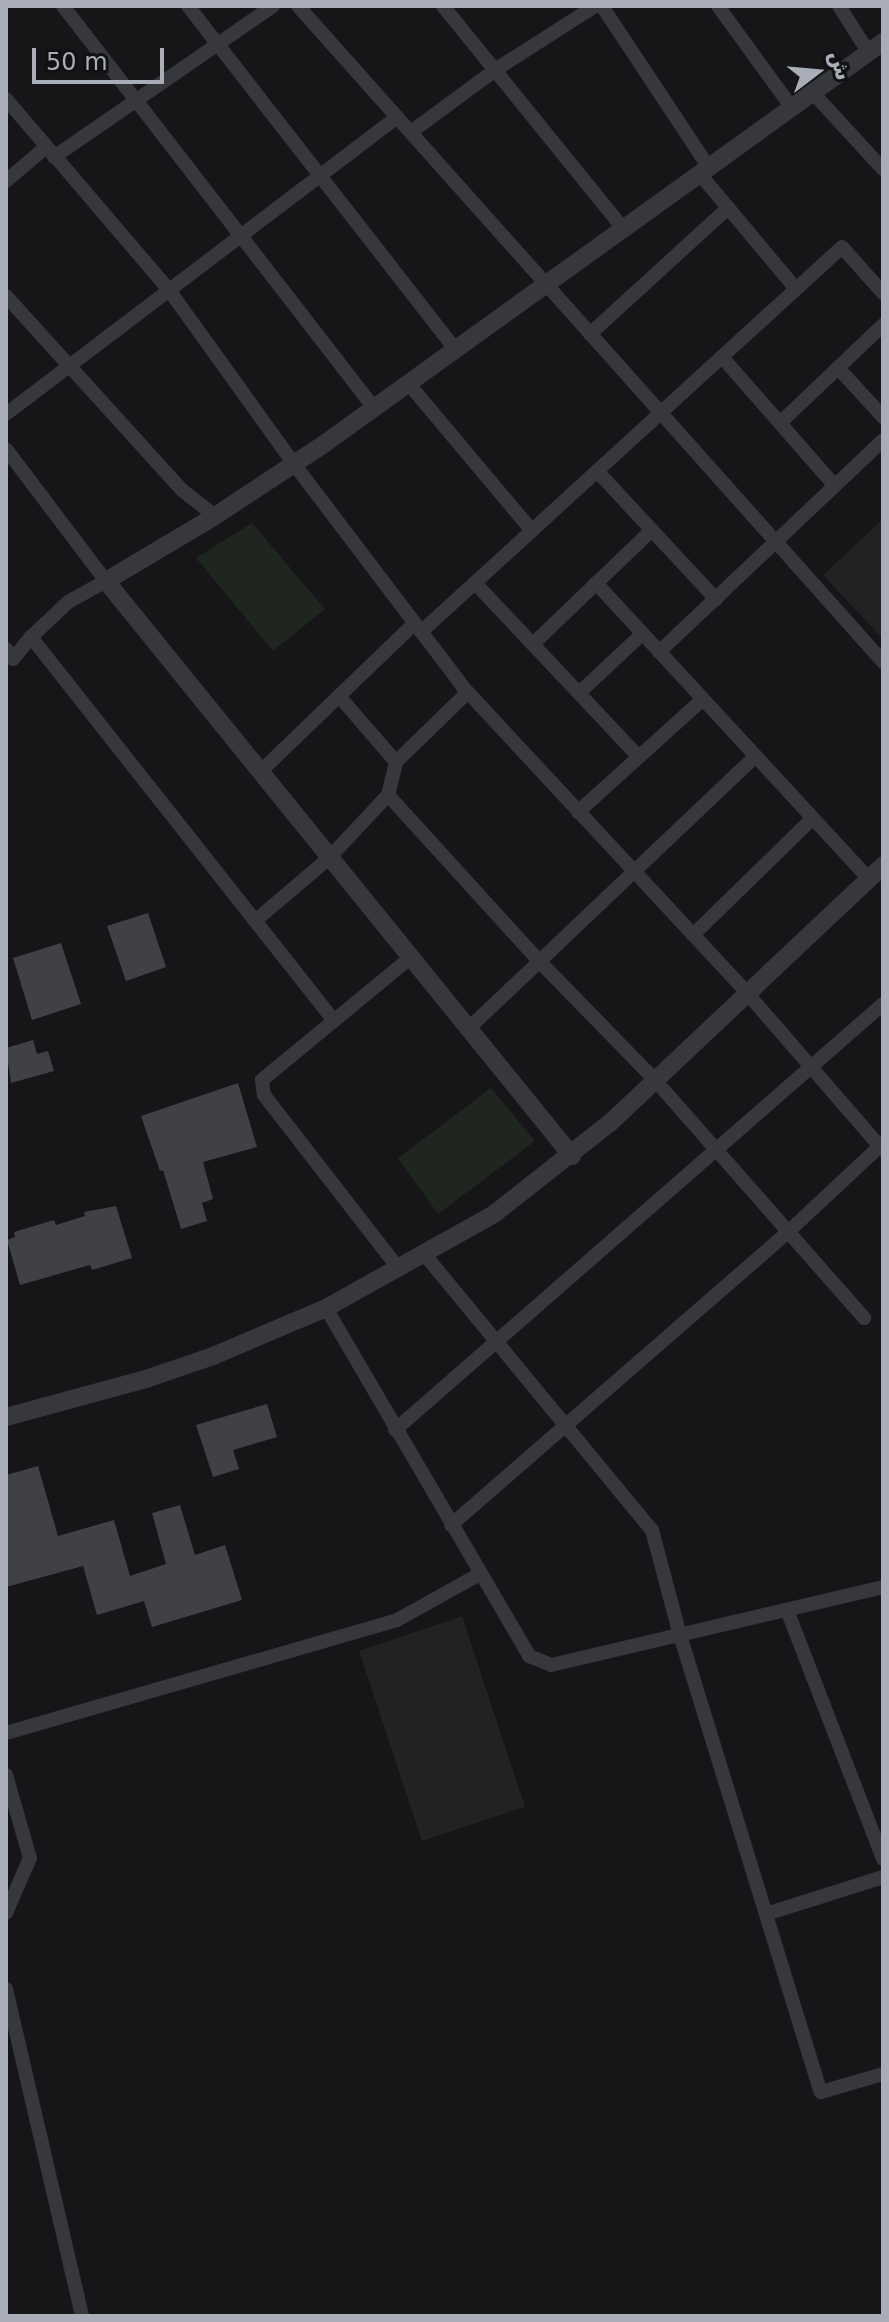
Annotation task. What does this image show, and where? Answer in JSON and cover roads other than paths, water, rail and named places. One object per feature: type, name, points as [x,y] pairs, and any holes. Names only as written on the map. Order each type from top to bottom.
[{"type":"street","points":[[63,6],[374,408]]},
{"type":"street","points":[[188,6],[455,349]]},
{"type":"street","points":[[6,181],[136,100],[273,6]]},
{"type":"street","points":[[298,6],[883,662]]},
{"type":"street","points":[[443,6],[622,227]]},
{"type":"street","points":[[411,132],[495,70],[595,6]]},
{"type":"street","points":[[602,6],[728,208],[796,289]]},
{"type":"street","points":[[718,6],[792,108]]},
{"type":"street","points":[[8,658],[68,602],[215,516],[294,464],[879,46],[839,6]]},
{"type":"street","points":[[813,93],[883,169]]},
{"type":"street","points":[[6,99],[169,290],[294,464],[468,692],[747,993],[882,1148],[451,1525]]},
{"type":"street","points":[[6,414],[397,117]]},
{"type":"street","points":[[590,334],[728,208]]},
{"type":"street","points":[[260,772],[339,696],[475,583],[842,247],[883,293]]},
{"type":"street","points":[[6,296],[182,490],[215,516]]},
{"type":"street","points":[[780,423],[883,325]]},
{"type":"street","points":[[722,357],[835,486]]},
{"type":"street","points":[[838,368],[883,417]]},
{"type":"street","points":[[408,383],[532,531]]},
{"type":"street","points":[[659,652],[883,440]]},
{"type":"street","points":[[6,449],[106,581],[409,959],[572,1156]]},
{"type":"street","points":[[597,471],[716,599]]},
{"type":"street","points":[[533,644],[652,530]]},
{"type":"street","points":[[475,583],[639,757]]},
{"type":"street","points":[[596,583],[869,879]]},
{"type":"street","points":[[579,693],[642,634]]},
{"type":"street","points":[[31,637],[333,1020]]},
{"type":"street","points":[[255,921],[329,858],[388,795],[396,762],[468,692]]},
{"type":"street","points":[[339,696],[396,762]]},
{"type":"street","points":[[578,812],[702,700]]},
{"type":"street","points":[[468,1029],[755,757]]},
{"type":"street","points":[[388,795],[539,961],[655,1080],[864,1318]]},
{"type":"street","points":[[693,935],[812,819]]},
{"type":"street","points":[[6,1417],[186,1366],[326,1308],[494,1214],[572,1156],[883,866]]},
{"type":"street","points":[[399,1269],[264,1095],[262,1080],[409,959]]},
{"type":"street","points":[[395,1430],[883,1004]]},
{"type":"street","points":[[425,1255],[652,1530],[680,1635],[821,2092],[883,2074]]},
{"type":"street","points":[[326,1308],[529,1656],[551,1665],[883,1587]]},
{"type":"street","points":[[6,1733],[397,1620],[480,1574]]},
{"type":"street","points":[[787,1610],[883,1859]]},
{"type":"street","points":[[6,1775],[30,1858],[6,1913]]},
{"type":"street","points":[[766,1914],[883,1877]]},
{"type":"street","points":[[6,1989],[82,2316]]}]
